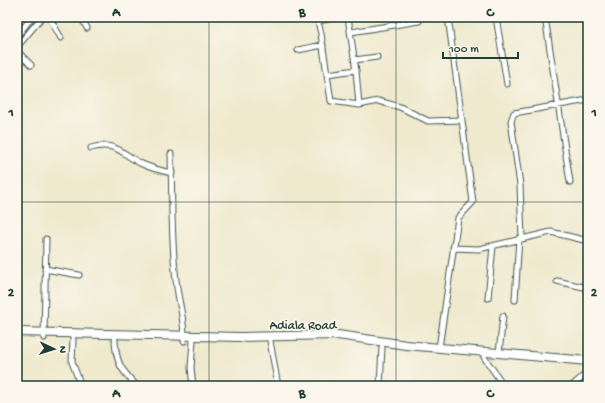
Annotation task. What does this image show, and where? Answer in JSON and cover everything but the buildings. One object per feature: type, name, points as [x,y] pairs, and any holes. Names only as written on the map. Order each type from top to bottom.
[{"type":"main road","name":"Adiala Road","points":[[17,332],[73,339],[270,341],[337,340],[382,347],[484,357],[588,363]]},
{"type":"main road","name":"Adiala Road","points":[[17,338],[44,336],[187,340],[338,335],[439,348],[588,363]]},
{"type":"street","points":[[17,36],[32,17]]},
{"type":"street","points":[[17,47],[42,17]]},
{"type":"street","points":[[49,17],[61,38]]},
{"type":"street","points":[[81,17],[87,28]]},
{"type":"street","points":[[339,17],[318,19],[331,101],[359,105],[378,101],[400,107],[428,121],[462,120]]},
{"type":"street","points":[[348,17],[355,60],[359,105]]},
{"type":"street","points":[[439,348],[458,218],[473,202],[448,17]]},
{"type":"street","points":[[496,17],[506,84]]},
{"type":"street","points":[[545,17],[570,182]]},
{"type":"street","points":[[351,32],[419,21]]},
{"type":"street","points":[[298,50],[323,46]]},
{"type":"street","points":[[17,51],[31,65]]},
{"type":"street","points":[[355,60],[377,57]]},
{"type":"street","points":[[327,74],[356,70]]},
{"type":"street","points":[[514,300],[521,238],[520,185],[511,121],[512,115],[514,113],[558,104],[588,100]]},
{"type":"street","points":[[91,148],[106,145],[112,146],[144,165],[172,173]]},
{"type":"street","points":[[172,154],[173,243],[176,281],[185,326],[193,386]]},
{"type":"street","points":[[454,248],[479,249],[552,232],[588,242]]},
{"type":"street","points":[[44,336],[46,239]]},
{"type":"street","points":[[488,298],[493,246]]},
{"type":"street","points":[[45,269],[79,275]]},
{"type":"street","points":[[557,281],[588,288]]},
{"type":"street","points":[[499,353],[503,316]]},
{"type":"street","points":[[73,339],[72,362],[81,386]]},
{"type":"street","points":[[115,340],[115,352],[121,368],[137,386]]},
{"type":"street","points":[[270,341],[278,386]]},
{"type":"street","points":[[380,386],[382,347]]},
{"type":"street","points":[[484,357],[503,384],[495,386]]},
{"type":"street","points":[[572,386],[588,372]]}]
